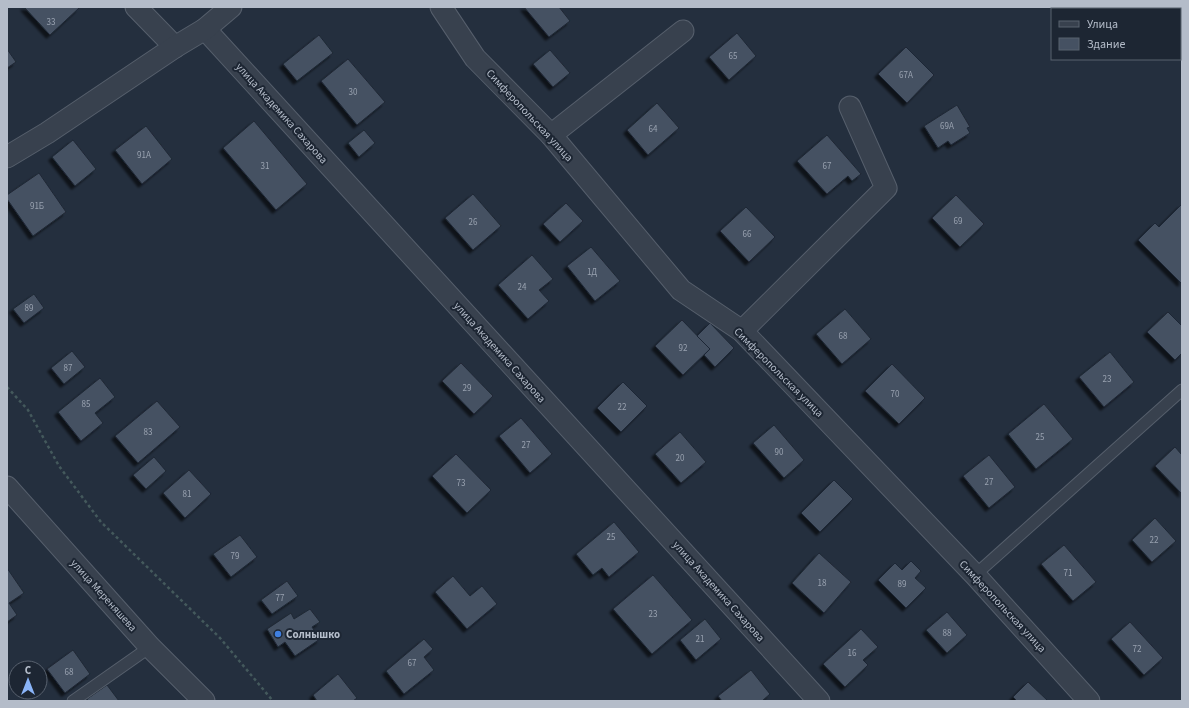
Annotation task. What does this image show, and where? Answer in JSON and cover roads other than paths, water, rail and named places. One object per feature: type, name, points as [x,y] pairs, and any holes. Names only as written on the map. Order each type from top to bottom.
[{"type":"street","points":[[136,7],[175,47]]},
{"type":"street","points":[[7,157],[205,29],[232,7]]},
{"type":"street","name":"Симферопольская улица","points":[[441,7],[475,58],[551,135],[681,290],[742,331],[975,575],[1090,701]]},
{"type":"street","name":"улица Академика Сахарова","points":[[205,29],[819,701]]},
{"type":"street","points":[[551,135],[683,31]]},
{"type":"street","points":[[742,331],[886,188],[850,107]]},
{"type":"street","name":"улица Мереняшева","points":[[7,487],[150,647],[204,701]]},
{"type":"lane","points":[[975,575],[1182,390]]},
{"type":"lane","points":[[73,701],[150,647]]},
{"type":"place","name":"Солнышко","points":[[278,634]]}]
